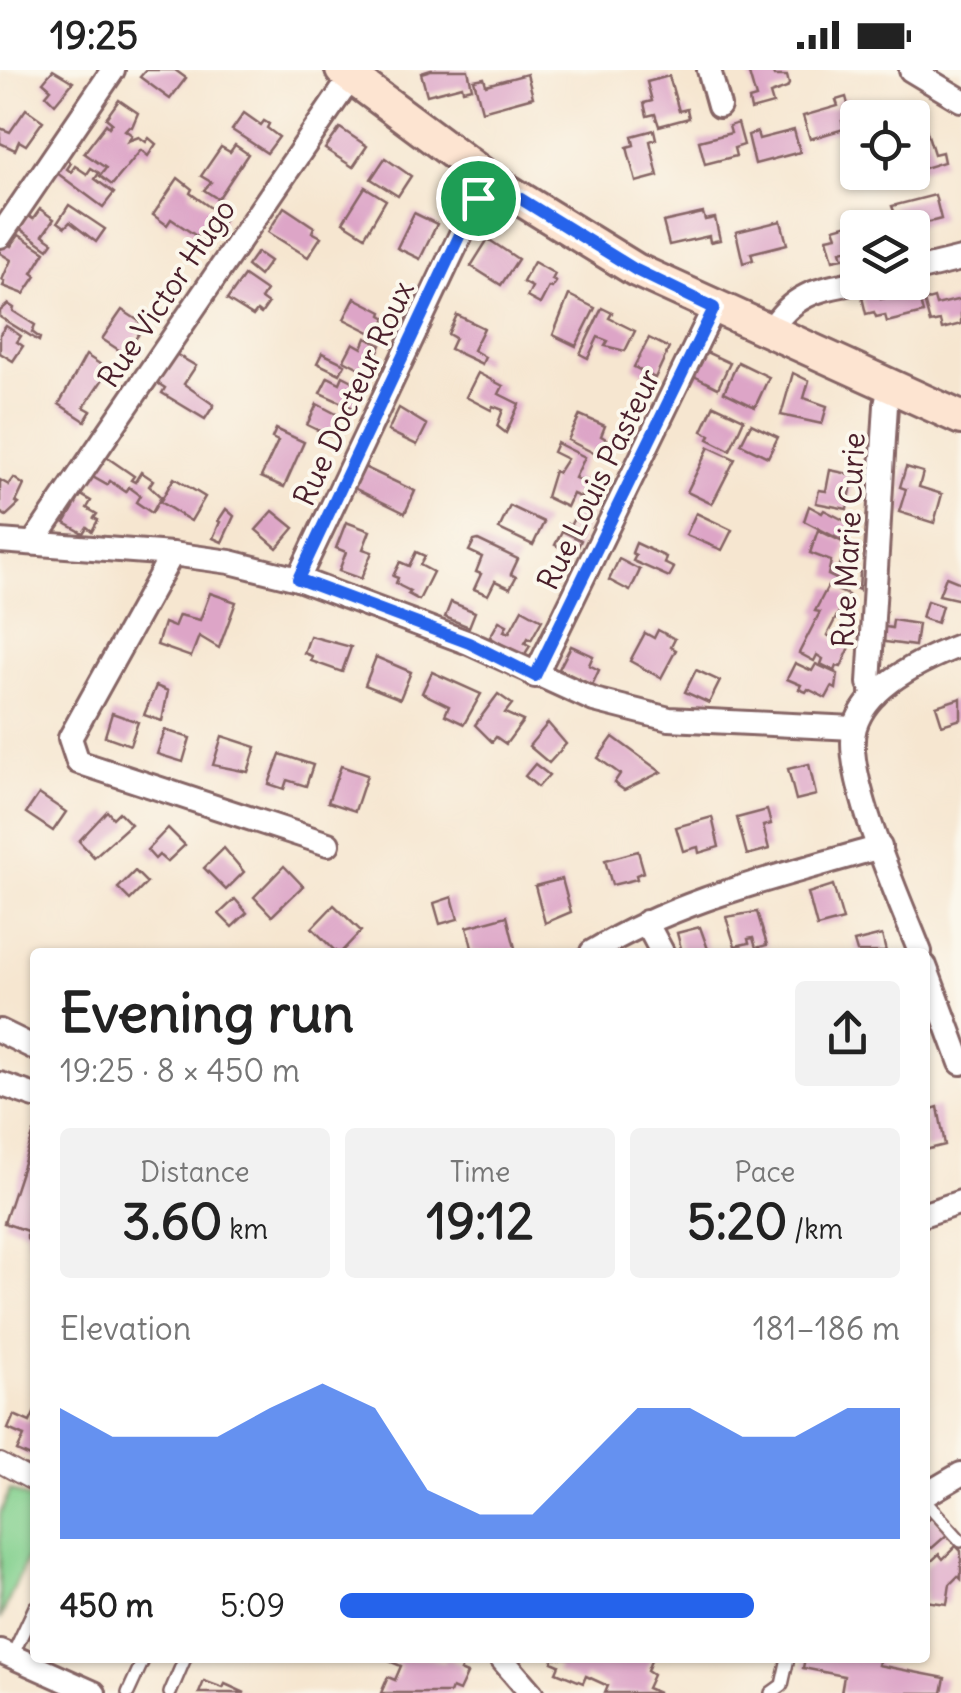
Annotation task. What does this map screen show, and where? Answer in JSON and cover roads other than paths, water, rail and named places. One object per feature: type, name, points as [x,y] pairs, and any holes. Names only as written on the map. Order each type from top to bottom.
[{"type":"main road","points":[[348,75],[490,180],[636,270],[961,418]]},
{"type":"street","points":[[0,236],[113,70]]},
{"type":"street","points":[[708,70],[719,106]]},
{"type":"street","points":[[911,70],[961,100]]},
{"type":"street","name":"Rue Victor Hugo","points":[[33,543],[348,75]]},
{"type":"street","name":"Rue Docteur Roux","points":[[298,579],[480,192],[490,180]]},
{"type":"street","points":[[930,267],[961,259]]},
{"type":"street","points":[[769,332],[798,298],[840,286]]},
{"type":"street","name":"Rue Louis Pasteur","points":[[535,676],[714,308]]},
{"type":"street","name":"Rue Marie Curie","points":[[875,696],[870,683],[890,388]]},
{"type":"street","points":[[0,541],[172,554],[230,562],[298,579],[469,643],[594,700],[669,719],[854,728]]},
{"type":"street","points":[[172,554],[70,738],[78,762],[328,844]]},
{"type":"street","points":[[918,948],[854,770],[854,728],[875,696],[934,655],[961,645]]},
{"type":"street","points":[[599,948],[682,906],[880,846]]},
{"type":"street","points":[[646,922],[660,948]]},
{"type":"street","points":[[930,979],[961,1063]]},
{"type":"street","points":[[0,1031],[30,1046]]},
{"type":"street","points":[[0,1084],[30,1094]]},
{"type":"street","points":[[930,1212],[961,1202]]},
{"type":"street","points":[[0,1463],[30,1479]]},
{"type":"street","points":[[930,1495],[961,1474]]},
{"type":"street","points":[[6,1653],[94,1693]]},
{"type":"street","points":[[505,1663],[531,1693]]},
{"type":"lane","points":[[930,1504],[961,1541]]},
{"type":"lane","points":[[6,1653],[30,1615]]},
{"type":"lane","points":[[128,1693],[142,1663]]},
{"type":"lane","points":[[170,1693],[183,1663]]},
{"type":"lane","points":[[771,1693],[786,1689],[788,1663]]}]
